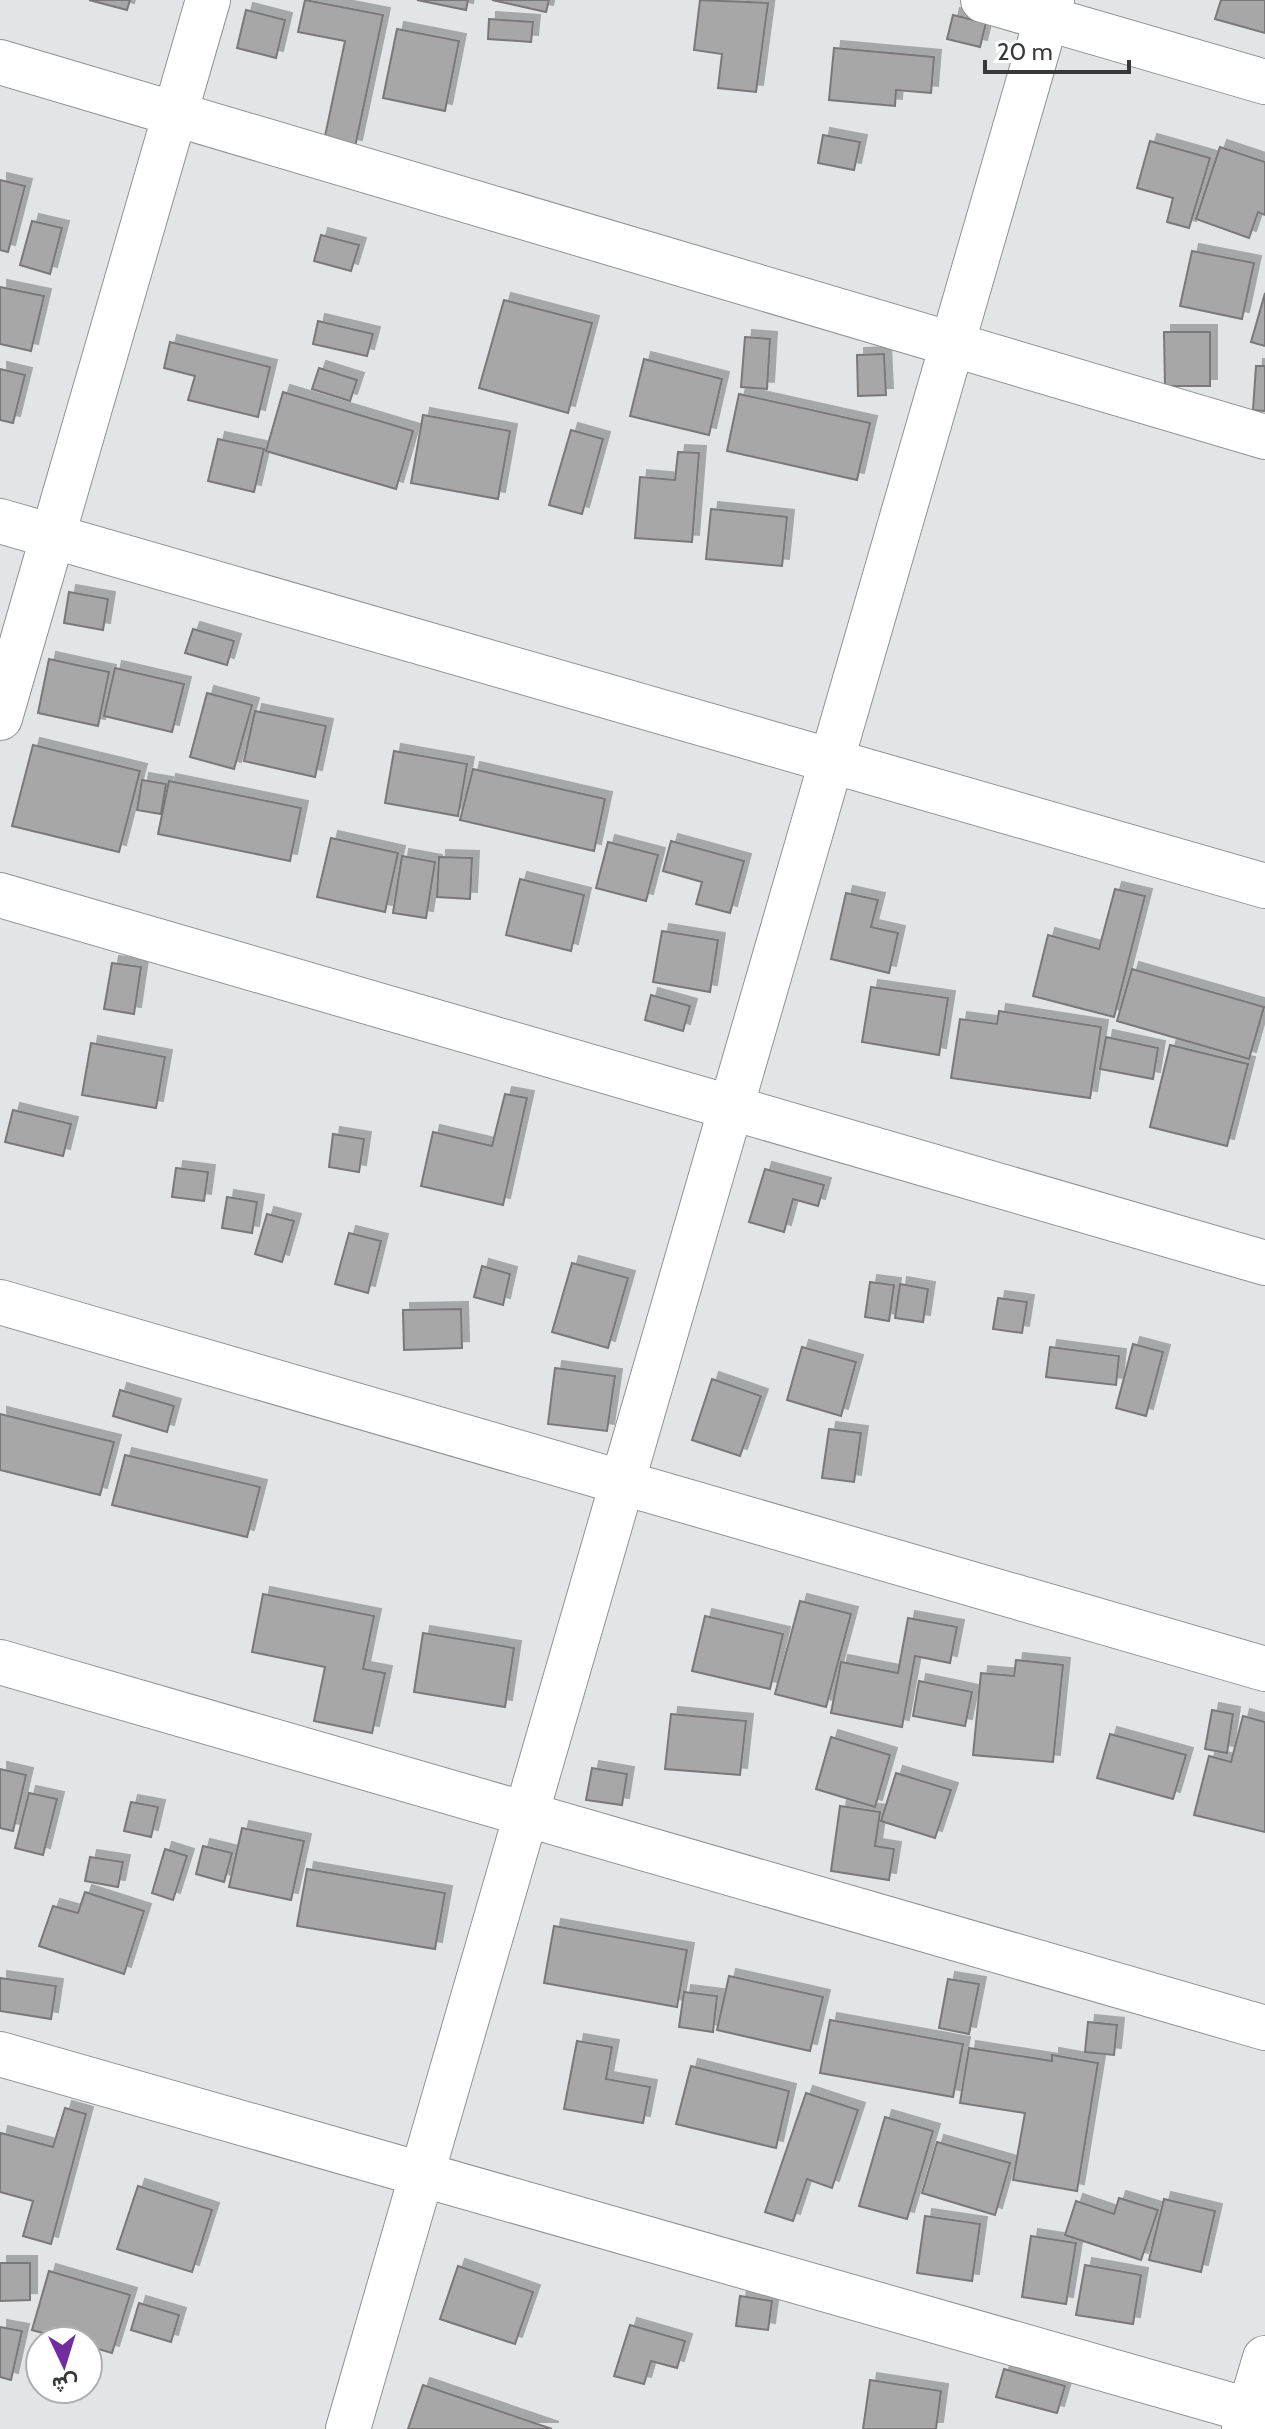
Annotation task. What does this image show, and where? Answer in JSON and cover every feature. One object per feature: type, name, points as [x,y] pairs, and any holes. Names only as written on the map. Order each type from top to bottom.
[{"type":"street","points":[[0,718],[208,0]]},
{"type":"street","points":[[983,0],[1049,9],[1265,82]]},
{"type":"street","points":[[348,2429],[1049,9]]},
{"type":"street","points":[[0,62],[1265,437]]},
{"type":"street","points":[[0,521],[1265,886]]},
{"type":"street","points":[[0,895],[1265,1263]]},
{"type":"street","points":[[0,1302],[1265,1669]]},
{"type":"street","points":[[0,1662],[1265,2028]]},
{"type":"street","points":[[0,2054],[422,2174],[1253,2418],[1265,2358]]},
{"type":"building","points":[[89,0],[130,0],[127,10]]},
{"type":"building","points":[[305,0],[383,15],[355,147],[324,141],[345,41],[298,32]]},
{"type":"building","points":[[417,0],[468,0],[466,10]]},
{"type":"building","points":[[492,0],[549,0],[546,12]]},
{"type":"building","points":[[700,0],[768,3],[756,92],[718,88],[722,54],[694,50]]},
{"type":"building","points":[[1221,0],[1265,0],[1265,33],[1215,19]]},
{"type":"building","points":[[246,10],[285,20],[276,58],[237,48]]},
{"type":"building","points":[[953,15],[986,23],[980,47],[947,39]]},
{"type":"building","points":[[489,19],[533,22],[531,42],[488,39]]},
{"type":"building","points":[[397,29],[459,41],[445,111],[383,98]]},
{"type":"building","points":[[834,48],[934,57],[931,93],[896,90],[895,106],[829,100]]},
{"type":"building","points":[[823,135],[860,142],[854,170],[818,163]]},
{"type":"building","points":[[1150,141],[1210,158],[1189,228],[1167,222],[1173,198],[1137,188]]},
{"type":"building","points":[[1220,147],[1265,162],[1265,215],[1258,212],[1249,238],[1196,219]]},
{"type":"building","points":[[0,180],[25,186],[8,252],[0,250]]},
{"type":"building","points":[[32,221],[62,228],[50,274],[20,265]]},
{"type":"building","points":[[321,235],[359,245],[351,271],[314,261]]},
{"type":"building","points":[[1192,251],[1254,263],[1242,319],[1180,306]]},
{"type":"building","points":[[0,287],[44,296],[31,351],[0,344]]},
{"type":"building","points":[[1265,293],[1265,346],[1251,342]]},
{"type":"building","points":[[504,300],[592,323],[568,413],[479,388]]},
{"type":"building","points":[[318,321],[373,334],[367,356],[313,344]]},
{"type":"building","points":[[1164,332],[1210,332],[1210,386],[1165,386]]},
{"type":"building","points":[[745,337],[770,339],[767,389],[741,387]]},
{"type":"building","points":[[170,342],[270,367],[258,417],[188,400],[195,376],[164,368]]},
{"type":"building","points":[[884,354],[886,395],[858,396],[857,355]]},
{"type":"building","points":[[644,359],[722,379],[709,435],[630,416]]},
{"type":"building","points":[[1256,366],[1265,366],[1265,411],[1253,410]]},
{"type":"building","points":[[319,368],[357,380],[350,401],[312,389]]},
{"type":"building","points":[[0,369],[25,375],[13,423],[0,420]]},
{"type":"building","points":[[283,392],[413,431],[396,489],[266,451]]},
{"type":"building","points":[[739,394],[870,423],[857,480],[727,451]]},
{"type":"building","points":[[423,415],[510,431],[498,499],[411,483]]},
{"type":"building","points":[[571,430],[603,439],[582,514],[549,505]]},
{"type":"building","points":[[218,439],[264,449],[254,492],[208,481]]},
{"type":"building","points":[[678,452],[699,453],[692,542],[635,538],[640,477],[675,480]]},
{"type":"building","points":[[711,509],[787,517],[782,566],[706,559]]},
{"type":"building","points":[[69,592],[108,599],[103,630],[64,623]]},
{"type":"building","points":[[193,629],[234,641],[227,665],[185,653]]},
{"type":"building","points":[[49,659],[109,672],[98,726],[38,713]]},
{"type":"building","points":[[115,668],[184,684],[172,732],[104,716]]},
{"type":"building","points":[[207,693],[252,705],[234,769],[190,757]]},
{"type":"building","points":[[255,711],[326,726],[315,777],[244,761]]},
{"type":"building","points":[[33,745],[140,771],[119,852],[12,826]]},
{"type":"building","points":[[394,751],[467,764],[458,816],[385,803]]},
{"type":"building","points":[[473,769],[605,799],[594,851],[460,820]]},
{"type":"building","points":[[142,780],[166,784],[161,814],[137,810]]},
{"type":"building","points":[[169,781],[301,808],[290,861],[158,834]]},
{"type":"building","points":[[331,838],[398,853],[385,912],[317,897]]},
{"type":"building","points":[[671,841],[744,861],[730,913],[696,904],[702,882],[663,871]]},
{"type":"building","points":[[608,842],[658,855],[646,901],[596,888]]},
{"type":"building","points":[[402,856],[435,862],[426,918],[393,913]]},
{"type":"building","points":[[439,857],[472,858],[470,899],[437,897]]},
{"type":"building","points":[[520,879],[584,895],[571,951],[506,935]]},
{"type":"building","points":[[1115,889],[1145,896],[1114,1017],[1033,996],[1048,935],[1099,949]]},
{"type":"building","points":[[846,893],[878,900],[871,927],[898,933],[889,973],[831,959]]},
{"type":"building","points":[[662,931],[718,940],[710,992],[653,982]]},
{"type":"building","points":[[112,963],[141,967],[134,1014],[104,1009]]},
{"type":"building","points":[[1132,969],[1264,1007],[1249,1059],[1117,1021]]},
{"type":"building","points":[[871,987],[948,998],[939,1055],[862,1042]]},
{"type":"building","points":[[651,995],[690,1006],[683,1031],[645,1020]]},
{"type":"building","points":[[999,1011],[1101,1027],[1090,1098],[951,1078],[960,1019],[997,1024]]},
{"type":"building","points":[[1106,1037],[1158,1048],[1153,1079],[1100,1069]]},
{"type":"building","points":[[91,1043],[165,1057],[156,1108],[82,1095]]},
{"type":"building","points":[[1170,1045],[1248,1064],[1227,1146],[1150,1127]]},
{"type":"building","points":[[505,1094],[527,1098],[503,1205],[421,1186],[433,1132],[492,1146]]},
{"type":"building","points":[[13,1110],[71,1124],[63,1156],[5,1142]]},
{"type":"building","points":[[333,1134],[364,1139],[359,1172],[329,1167]]},
{"type":"building","points":[[176,1168],[208,1172],[204,1201],[172,1197]]},
{"type":"building","points":[[765,1169],[824,1185],[818,1206],[793,1199],[784,1232],[749,1222]]},
{"type":"building","points":[[227,1197],[257,1202],[252,1233],[222,1228]]},
{"type":"building","points":[[267,1214],[294,1221],[282,1262],[255,1254]]},
{"type":"building","points":[[349,1233],[381,1241],[368,1293],[335,1284]]},
{"type":"building","points":[[572,1263],[628,1278],[608,1348],[552,1332]]},
{"type":"building","points":[[482,1266],[510,1274],[503,1305],[474,1297]]},
{"type":"building","points":[[870,1282],[894,1285],[889,1321],[865,1317]]},
{"type":"building","points":[[900,1284],[928,1289],[923,1322],[895,1318]]},
{"type":"building","points":[[998,1298],[1027,1302],[1022,1333],[993,1329]]},
{"type":"building","points":[[461,1309],[462,1348],[404,1350],[403,1310]]},
{"type":"building","points":[[1133,1344],[1163,1352],[1146,1416],[1116,1408]]},
{"type":"building","points":[[802,1347],[856,1362],[841,1416],[787,1400]]},
{"type":"building","points":[[1050,1347],[1119,1356],[1116,1385],[1046,1377]]},
{"type":"building","points":[[555,1368],[615,1376],[607,1431],[548,1424]]},
{"type":"building","points":[[712,1379],[761,1396],[740,1456],[692,1440]]},
{"type":"building","points":[[120,1390],[174,1406],[167,1432],[113,1416]]},
{"type":"building","points":[[0,1414],[114,1442],[100,1495],[0,1470]]},
{"type":"building","points":[[829,1429],[861,1433],[854,1482],[822,1478]]},
{"type":"building","points":[[125,1455],[260,1487],[247,1537],[112,1505]]},
{"type":"building","points":[[263,1594],[374,1616],[363,1669],[385,1673],[372,1733],[314,1721],[325,1667],[252,1652]]},
{"type":"building","points":[[800,1601],[851,1614],[826,1707],[775,1694]]},
{"type":"building","points":[[705,1616],[783,1634],[770,1689],[692,1671]]},
{"type":"building","points":[[908,1618],[957,1627],[950,1663],[915,1656],[902,1727],[831,1713],[841,1662],[898,1673]]},
{"type":"building","points":[[423,1633],[514,1648],[505,1707],[414,1692]]},
{"type":"building","points":[[1016,1660],[1063,1665],[1053,1762],[973,1755],[981,1673],[1014,1676]]},
{"type":"building","points":[[919,1681],[972,1692],[965,1726],[913,1716]]},
{"type":"building","points":[[1212,1710],[1233,1714],[1227,1753],[1205,1749]]},
{"type":"building","points":[[671,1714],[746,1721],[740,1775],[665,1769]]},
{"type":"building","points":[[1243,1716],[1265,1722],[1265,1832],[1194,1815],[1209,1756],[1231,1762]]},
{"type":"building","points":[[1110,1734],[1186,1755],[1173,1799],[1097,1778]]},
{"type":"building","points":[[831,1737],[890,1755],[875,1807],[816,1789]]},
{"type":"building","points":[[592,1768],[627,1774],[622,1805],[586,1800]]},
{"type":"building","points":[[0,1769],[26,1775],[13,1831],[0,1828]]},
{"type":"building","points":[[896,1773],[951,1790],[935,1838],[881,1821]]},
{"type":"building","points":[[29,1793],[57,1799],[43,1855],[15,1848]]},
{"type":"building","points":[[131,1802],[158,1807],[151,1837],[124,1831]]},
{"type":"building","points":[[840,1806],[880,1812],[875,1846],[894,1849],[889,1880],[831,1871]]},
{"type":"building","points":[[242,1828],[304,1841],[291,1900],[229,1887]]},
{"type":"building","points":[[203,1846],[232,1853],[224,1882],[196,1874]]},
{"type":"building","points":[[165,1849],[187,1856],[173,1900],[152,1893]]},
{"type":"building","points":[[90,1857],[123,1862],[118,1887],[85,1881]]},
{"type":"building","points":[[307,1869],[445,1893],[435,1949],[297,1926]]},
{"type":"building","points":[[85,1892],[144,1911],[124,1974],[39,1946],[53,1906],[78,1913]]},
{"type":"building","points":[[554,1926],[687,1950],[677,2007],[544,1983]]},
{"type":"building","points":[[729,1976],[823,1997],[810,2051],[717,2030]]},
{"type":"building","points":[[0,1978],[56,1986],[51,2019],[0,2011]]},
{"type":"building","points":[[948,1979],[979,1984],[969,2034],[939,2028]]},
{"type":"building","points":[[684,1992],[717,1996],[713,2032],[679,2027]]},
{"type":"building","points":[[830,2020],[963,2044],[953,2097],[820,2073]]},
{"type":"building","points":[[1088,2022],[1117,2025],[1114,2055],[1085,2052]]},
{"type":"building","points":[[577,2041],[612,2047],[606,2079],[650,2087],[643,2123],[564,2109]]},
{"type":"building","points":[[969,2048],[1052,2061],[1052,2055],[1098,2063],[1077,2191],[1013,2180],[1025,2113],[960,2103]]},
{"type":"building","points":[[691,2066],[789,2091],[776,2148],[676,2124]]},
{"type":"building","points":[[806,2093],[858,2110],[832,2188],[807,2179],[793,2221],[765,2212]]},
{"type":"building","points":[[65,2108],[86,2114],[51,2244],[23,2236],[33,2201],[0,2192],[0,2137],[1,2133],[53,2147]]},
{"type":"building","points":[[885,2117],[933,2131],[907,2219],[859,2206]]},
{"type":"building","points":[[937,2142],[1010,2163],[995,2215],[922,2193]]},
{"type":"building","points":[[138,2186],[212,2210],[192,2272],[117,2249]]},
{"type":"building","points":[[1119,2198],[1158,2210],[1141,2260],[1065,2235],[1076,2201],[1114,2214]]},
{"type":"building","points":[[1164,2199],[1215,2211],[1201,2272],[1149,2260]]},
{"type":"building","points":[[925,2216],[980,2224],[972,2281],[917,2273]]},
{"type":"building","points":[[1031,2236],[1076,2243],[1066,2304],[1022,2297]]},
{"type":"building","points":[[0,2263],[30,2263],[30,2300],[0,2301]]},
{"type":"building","points":[[1085,2265],[1141,2275],[1133,2324],[1076,2315]]},
{"type":"building","points":[[458,2266],[533,2292],[515,2344],[440,2319]]},
{"type":"building","points":[[49,2271],[130,2295],[112,2353],[104,2351],[104,2325],[33,2325]]},
{"type":"building","points":[[740,2296],[772,2301],[768,2330],[736,2326]]},
{"type":"building","points":[[139,2303],[179,2315],[171,2342],[131,2330]]},
{"type":"building","points":[[630,2325],[685,2341],[677,2368],[651,2361],[644,2384],[614,2376]]},
{"type":"building","points":[[0,2327],[22,2331],[11,2380],[0,2377]]},
{"type":"building","points":[[1004,2369],[1065,2386],[1057,2413],[996,2397]]},
{"type":"building","points":[[870,2380],[941,2391],[936,2429],[863,2429]]},
{"type":"building","points":[[423,2385],[552,2429],[408,2429]]}]
